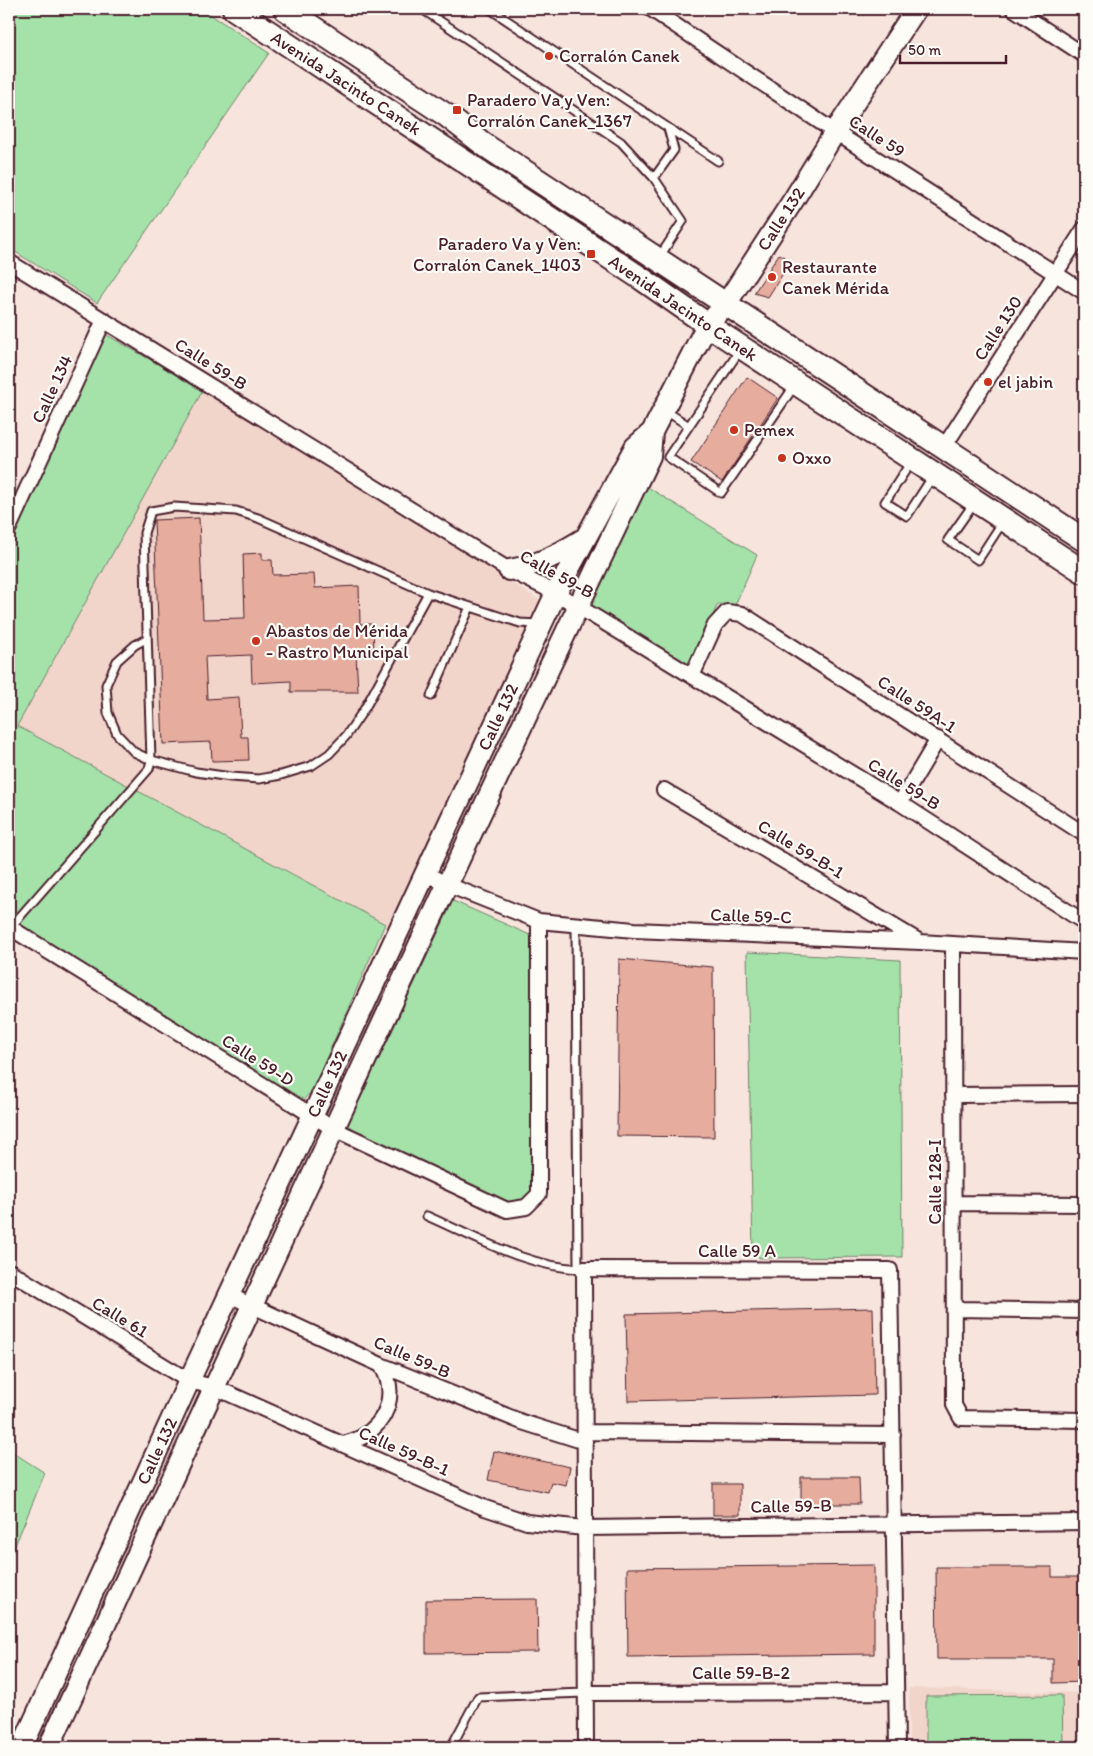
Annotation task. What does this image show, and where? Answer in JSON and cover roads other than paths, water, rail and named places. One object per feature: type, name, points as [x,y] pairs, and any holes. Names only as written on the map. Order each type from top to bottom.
[{"type":"main road","name":"Avenida Jacinto Canek","points":[[234,9],[644,280],[707,325],[1084,572]]},
{"type":"main road","name":"Avenida Jacinto Canek","points":[[285,9],[446,115],[486,146],[1084,540]]},
{"type":"street","name":"Calle 59","points":[[651,9],[670,14],[835,132],[1084,292]]},
{"type":"street","name":"Calle 132","points":[[49,1747],[334,1129],[650,456],[652,432],[662,409],[707,325],[726,304],[916,9]]},
{"type":"street","points":[[1014,9],[1084,55]]},
{"type":"street","name":"Calle 130","points":[[944,447],[1084,229]]},
{"type":"street","points":[[644,280],[658,259]]},
{"type":"street","name":"Calle 59-B","points":[[9,262],[509,570],[556,593],[900,803],[1084,922]]},
{"type":"street","name":"Calle 134","points":[[9,528],[104,320]]},
{"type":"street","points":[[817,397],[832,374]]},
{"type":"street","name":"Calle 132","points":[[22,1747],[189,1381],[556,593],[635,447],[652,432]]},
{"type":"street","points":[[509,570],[530,566],[549,559],[586,537]]},
{"type":"street","name":"Calle 59A-1","points":[[692,676],[715,625],[727,612],[742,614],[1084,834]]},
{"type":"street","points":[[900,803],[938,739]]},
{"type":"street","name":"Calle 59-B-1","points":[[664,790],[920,942]]},
{"type":"street","name":"Calle 59-C","points":[[425,873],[448,885],[539,921],[634,930],[920,942],[1084,952]]},
{"type":"street","name":"Calle 59-D","points":[[9,928],[334,1129],[507,1210],[526,1207],[539,1194],[539,921]]},
{"type":"street","name":"Calle 128-I","points":[[953,944],[954,1405],[961,1418],[1084,1420]]},
{"type":"street","points":[[953,1095],[1084,1094]]},
{"type":"street","points":[[954,1203],[1084,1204]]},
{"type":"street","points":[[581,1269],[585,1437],[586,1747]]},
{"type":"street","name":"Calle 59 A","points":[[581,1269],[890,1270],[893,1435]]},
{"type":"street","name":"Calle 61","points":[[9,1271],[189,1381],[214,1387]]},
{"type":"street","name":"Calle 59-B","points":[[229,1295],[381,1365],[522,1422],[585,1437],[893,1435]]},
{"type":"street","points":[[954,1309],[1084,1311]]},
{"type":"street","points":[[344,1444],[361,1438],[375,1427],[385,1412],[390,1395],[389,1377],[381,1365]]},
{"type":"street","name":"Calle 59-B-1","points":[[214,1387],[485,1508],[527,1522],[584,1528]]},
{"type":"street","points":[[893,1435],[896,1747]]},
{"type":"street","name":"Calle 59-B","points":[[584,1528],[1084,1522]]},
{"type":"street","name":"Calle 59-B-2","points":[[585,1693],[896,1692]]},
{"type":"lane","points":[[422,9],[621,142],[654,178],[683,221],[658,259]]},
{"type":"lane","points":[[490,9],[718,161]]},
{"type":"lane","points":[[654,178],[674,150],[668,128]]},
{"type":"lane","points":[[742,348],[668,457],[721,493],[796,383]]},
{"type":"lane","points":[[662,409],[689,426]]},
{"type":"lane","points":[[913,460],[885,502],[907,516],[935,474]]},
{"type":"lane","points":[[975,500],[948,540],[978,560],[1004,519]]},
{"type":"lane","points":[[9,928],[149,769],[151,760],[144,533],[151,511],[174,507],[236,511],[258,518],[428,593],[520,624],[541,625]]},
{"type":"lane","points":[[146,639],[135,645],[117,661],[106,685],[108,713],[117,734],[134,752],[151,760],[196,772],[259,779],[311,766],[329,754],[340,742],[365,708],[428,593]]},
{"type":"lane","points":[[431,696],[470,607]]},
{"type":"lane","points":[[427,1216],[525,1259],[559,1268],[581,1269],[576,925]]},
{"type":"lane","points":[[451,1747],[478,1697],[585,1693]]},
{"type":"place","name":"Corralón Canek","points":[[549,56]]},
{"type":"place","name":"Paradero Va y Ven: Corralón Canek_1367","points":[[457,110]]},
{"type":"place","name":"Paradero Va y Ven: Corralón Canek_1403","points":[[591,254]]},
{"type":"place","name":"Restaurante Canek Mérida","points":[[772,277]]},
{"type":"place","name":"el jabin","points":[[988,382]]},
{"type":"place","name":"Pemex","points":[[734,430]]},
{"type":"place","name":"Oxxo","points":[[782,458]]},
{"type":"place","name":"Abastos de Mérida - Rastro Municipal","points":[[256,641]]}]
